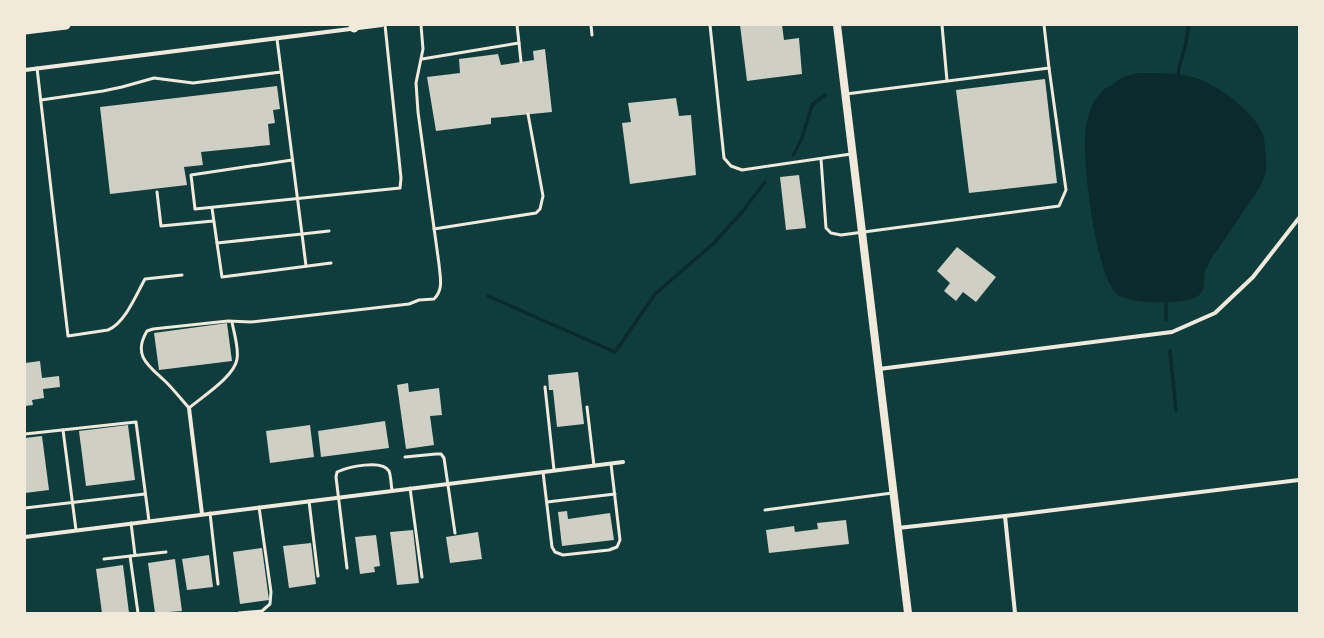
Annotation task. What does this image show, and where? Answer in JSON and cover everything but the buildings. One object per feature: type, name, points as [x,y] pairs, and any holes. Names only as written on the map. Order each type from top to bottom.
[{"type":"highway","points":[[25,30],[66,25]]},
{"type":"main road","points":[[836,25],[908,613]]},
{"type":"street","points":[[25,70],[277,39],[353,27],[382,25]]},
{"type":"street","points":[[879,369],[1172,332],[1215,314],[1253,277],[1299,218]]},
{"type":"street","points":[[189,408],[202,514]]},
{"type":"street","points":[[25,537],[623,462]]},
{"type":"street","points":[[898,528],[1299,480]]},
{"type":"street","points":[[1004,516],[1015,613]]},
{"type":"lane","points":[[292,160],[191,175],[195,209],[400,188],[401,178],[385,25]]},
{"type":"lane","points":[[232,322],[237,360],[233,369],[220,383],[189,408],[166,382],[154,373],[142,356],[140,346],[143,338],[147,331],[153,329],[203,323],[232,322],[250,322],[409,304],[419,300],[434,299],[439,294],[440,285],[416,83],[423,49],[421,25]]},
{"type":"lane","points":[[517,25],[522,62]]},
{"type":"lane","points":[[591,25],[592,35]]},
{"type":"lane","points":[[710,25],[724,158],[731,166],[742,170],[821,160],[852,154]]},
{"type":"lane","points":[[942,25],[947,81]]},
{"type":"lane","points":[[821,160],[826,228],[831,233],[841,235],[1059,206],[1066,190],[1044,25]]},
{"type":"lane","points":[[277,39],[306,266]]},
{"type":"lane","points":[[422,59],[519,43]]},
{"type":"lane","points":[[37,68],[68,336],[114,328],[122,320],[145,279],[182,275]]},
{"type":"lane","points":[[845,95],[1049,68]]},
{"type":"lane","points":[[41,100],[103,91],[154,78],[162,78],[180,83],[193,84],[281,72]]},
{"type":"lane","points":[[434,230],[536,213],[540,209],[542,196],[528,114]]},
{"type":"lane","points":[[157,192],[161,226],[214,221]]},
{"type":"lane","points":[[212,208],[222,277],[330,263]]},
{"type":"lane","points":[[217,243],[329,231]]},
{"type":"lane","points":[[545,387],[554,470]]},
{"type":"lane","points":[[587,407],[594,466]]},
{"type":"lane","points":[[25,434],[136,422],[149,521]]},
{"type":"lane","points":[[62,430],[76,530]]},
{"type":"lane","points":[[405,458],[436,454],[441,454],[444,458],[455,533]]},
{"type":"lane","points":[[347,568],[336,477],[337,472],[377,464],[384,466],[389,472],[392,490]]},
{"type":"lane","points":[[543,472],[552,547],[555,552],[563,556],[609,550],[617,547],[620,540],[611,464]]},
{"type":"lane","points":[[410,488],[422,577]]},
{"type":"lane","points":[[765,510],[894,493]]},
{"type":"lane","points":[[25,508],[145,494]]},
{"type":"lane","points":[[547,502],[615,494]]},
{"type":"lane","points":[[309,501],[318,576]]},
{"type":"lane","points":[[239,613],[262,611],[270,604],[271,592],[259,507]]},
{"type":"lane","points":[[210,513],[218,584]]},
{"type":"lane","points":[[131,523],[135,556]]},
{"type":"lane","points":[[104,559],[166,552]]},
{"type":"lane","points":[[130,556],[138,613]]},
{"type":"water","points":[[1139,73],[1179,74],[1195,77],[1210,84],[1246,110],[1259,126],[1264,140],[1266,170],[1260,186],[1211,259],[1205,271],[1201,294],[1194,298],[1182,301],[1139,301],[1130,300],[1117,294],[1110,284],[1103,266],[1092,220],[1085,152],[1086,128],[1089,113],[1095,100],[1104,89],[1122,78]]},
{"type":"waterway","points":[[1178,78],[1179,66],[1186,44],[1189,25]]},
{"type":"waterway","points":[[793,155],[802,138],[812,105],[825,95]]},
{"type":"waterway","points":[[488,296],[615,352],[655,294],[713,244],[742,212],[765,182]]},
{"type":"waterway","points":[[1166,298],[1166,320]]},
{"type":"waterway","points":[[1170,351],[1176,410]]}]
